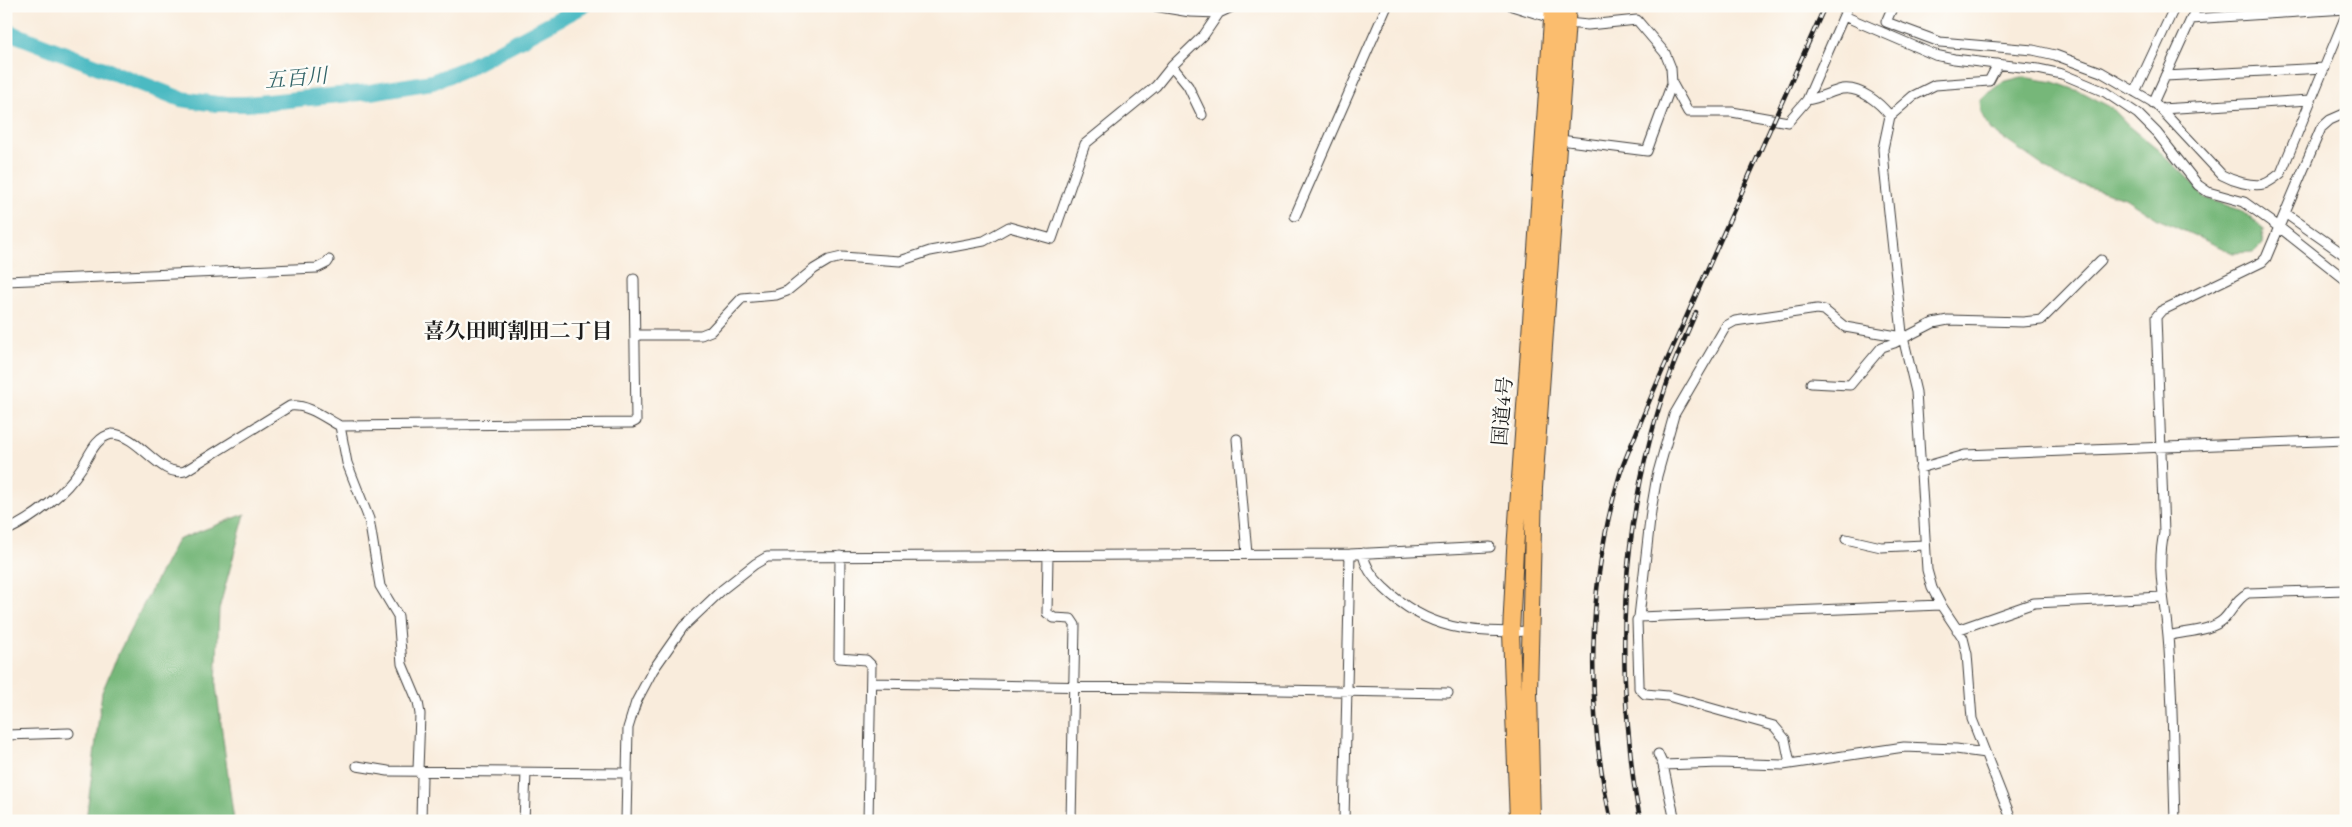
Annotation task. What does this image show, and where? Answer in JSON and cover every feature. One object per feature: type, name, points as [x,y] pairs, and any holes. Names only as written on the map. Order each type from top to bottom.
[{"type":"highway","name":"国道4号","points":[[1518,821],[1511,632],[1520,463],[1557,16],[1568,6]]},
{"type":"highway","name":"国道4号","points":[[1532,821],[1529,754],[1531,549],[1541,368],[1560,140],[1557,16]]},
{"type":"street","points":[[1154,6],[1190,12],[1219,13],[1234,6]]},
{"type":"street","points":[[1295,216],[1387,6]]},
{"type":"street","points":[[1512,6],[1588,25],[1637,20],[1665,53],[1671,68],[1672,83],[1647,151],[1560,140]]},
{"type":"street","points":[[1672,83],[1688,112],[1694,114],[1716,111],[1732,112],[1788,122],[1807,100],[1848,6]]},
{"type":"street","points":[[1882,32],[1893,6]]},
{"type":"street","points":[[2135,92],[2175,6]]},
{"type":"street","points":[[2153,103],[2197,6]]},
{"type":"street","points":[[2191,19],[2346,9]]},
{"type":"street","points":[[635,335],[701,334],[711,331],[742,298],[776,295],[788,291],[822,263],[842,257],[900,261],[930,251],[984,240],[1009,227],[1052,239],[1085,144],[1156,86],[1172,66],[1204,35],[1219,13]]},
{"type":"street","points":[[1886,22],[1940,42],[2033,50],[2055,55],[2101,72],[2161,109],[2222,175],[2231,180],[2258,185],[2266,184],[2281,173],[2346,15]]},
{"type":"street","points":[[1844,16],[1934,55],[1954,60],[1998,64],[2062,74],[2106,92],[2138,114],[2157,133],[2198,184],[2208,192],[2244,202],[2346,280]]},
{"type":"street","points":[[1998,64],[1989,81],[1935,85],[1913,96],[1890,116],[1883,149],[1903,337],[1916,392],[1924,545],[1930,579],[1941,606],[1963,638],[1967,654],[1970,710],[2012,821]]},
{"type":"street","points":[[1172,66],[1188,86],[1202,115]]},
{"type":"street","points":[[2165,76],[2324,68]]},
{"type":"street","points":[[1807,100],[1851,89],[1875,100],[1890,116]]},
{"type":"street","points":[[2161,109],[2311,100]]},
{"type":"street","points":[[2175,821],[2168,636],[2160,552],[2164,533],[2156,317],[2161,311],[2262,262],[2266,258],[2321,128],[2330,120],[2346,114]]},
{"type":"street","points":[[2285,213],[2346,256]]},
{"type":"street","points":[[6,281],[318,268],[327,264],[329,260]]},
{"type":"street","points":[[1810,383],[1850,384],[1876,352],[1933,323],[1948,320],[2023,322],[2040,320],[2101,260]]},
{"type":"street","points":[[6,531],[26,520],[73,482],[97,442],[108,434],[116,434],[133,441],[169,471],[179,472],[185,471],[290,406],[307,408],[340,426],[632,423],[636,421],[634,279]]},
{"type":"street","points":[[1790,763],[1786,739],[1774,726],[1668,696],[1645,694],[1642,691],[1639,684],[1637,620],[1639,617],[1657,476],[1674,415],[1726,326],[1735,321],[1817,308],[1824,310],[1838,324],[1845,327],[1903,337]]},
{"type":"street","points":[[340,426],[347,463],[369,519],[380,586],[398,616],[402,664],[418,702],[420,714],[418,770],[422,776],[421,821]]},
{"type":"street","points":[[1237,439],[1246,554]]},
{"type":"street","points":[[1920,468],[1965,455],[2346,440]]},
{"type":"street","points":[[1846,538],[1881,547],[1924,545]]},
{"type":"street","points":[[626,821],[628,728],[634,708],[653,670],[683,627],[723,588],[762,559],[773,556],[1350,554],[1490,547]]},
{"type":"street","points":[[1363,553],[1366,564],[1376,580],[1413,612],[1431,621],[1476,632],[1530,631]]},
{"type":"street","points":[[1344,821],[1350,554]]},
{"type":"street","points":[[840,556],[839,658],[868,661],[871,665],[868,821]]},
{"type":"street","points":[[1048,556],[1046,613],[1054,618],[1071,619],[1075,625],[1072,821]]},
{"type":"street","points":[[2168,636],[2213,626],[2224,619],[2241,598],[2248,593],[2346,590]]},
{"type":"street","points":[[1957,630],[2034,603],[2163,597]]},
{"type":"street","points":[[1639,617],[1941,606]]},
{"type":"street","points":[[871,683],[1448,693]]},
{"type":"street","points":[[6,735],[68,732]]},
{"type":"street","points":[[1663,765],[1720,763],[1768,766],[1894,747],[1956,749],[1985,753]]},
{"type":"street","points":[[1658,754],[1663,765],[1675,821]]},
{"type":"street","points":[[357,766],[388,771],[627,772]]},
{"type":"street","points":[[524,821],[526,773]]},
{"type":"green space","points":[[2022,77],[2054,82],[2084,93],[2112,108],[2132,129],[2185,175],[2205,198],[2240,210],[2263,228],[2262,244],[2254,252],[2233,253],[2158,219],[2125,198],[2062,179],[1991,130],[1981,112],[1980,100],[2002,82]]},
{"type":"green space","points":[[245,514],[219,609],[216,686],[234,821],[86,821],[102,692],[120,650],[177,540]]},
{"type":"waterway","name":"五百川","points":[[6,31],[181,99],[217,104],[247,104],[370,92],[432,82],[467,68],[583,6]]},
{"type":"railway","points":[[1611,821],[1597,735],[1593,647],[1601,559],[1609,516],[1620,474],[1663,370],[1825,6]]},
{"type":"railway","points":[[1641,821],[1633,774],[1625,682],[1624,637],[1630,547],[1636,502],[1645,458],[1657,415],[1674,364],[1696,312]]},
{"type":"district","name":"喜久田町割田二丁目","points":[[518,331]]}]
